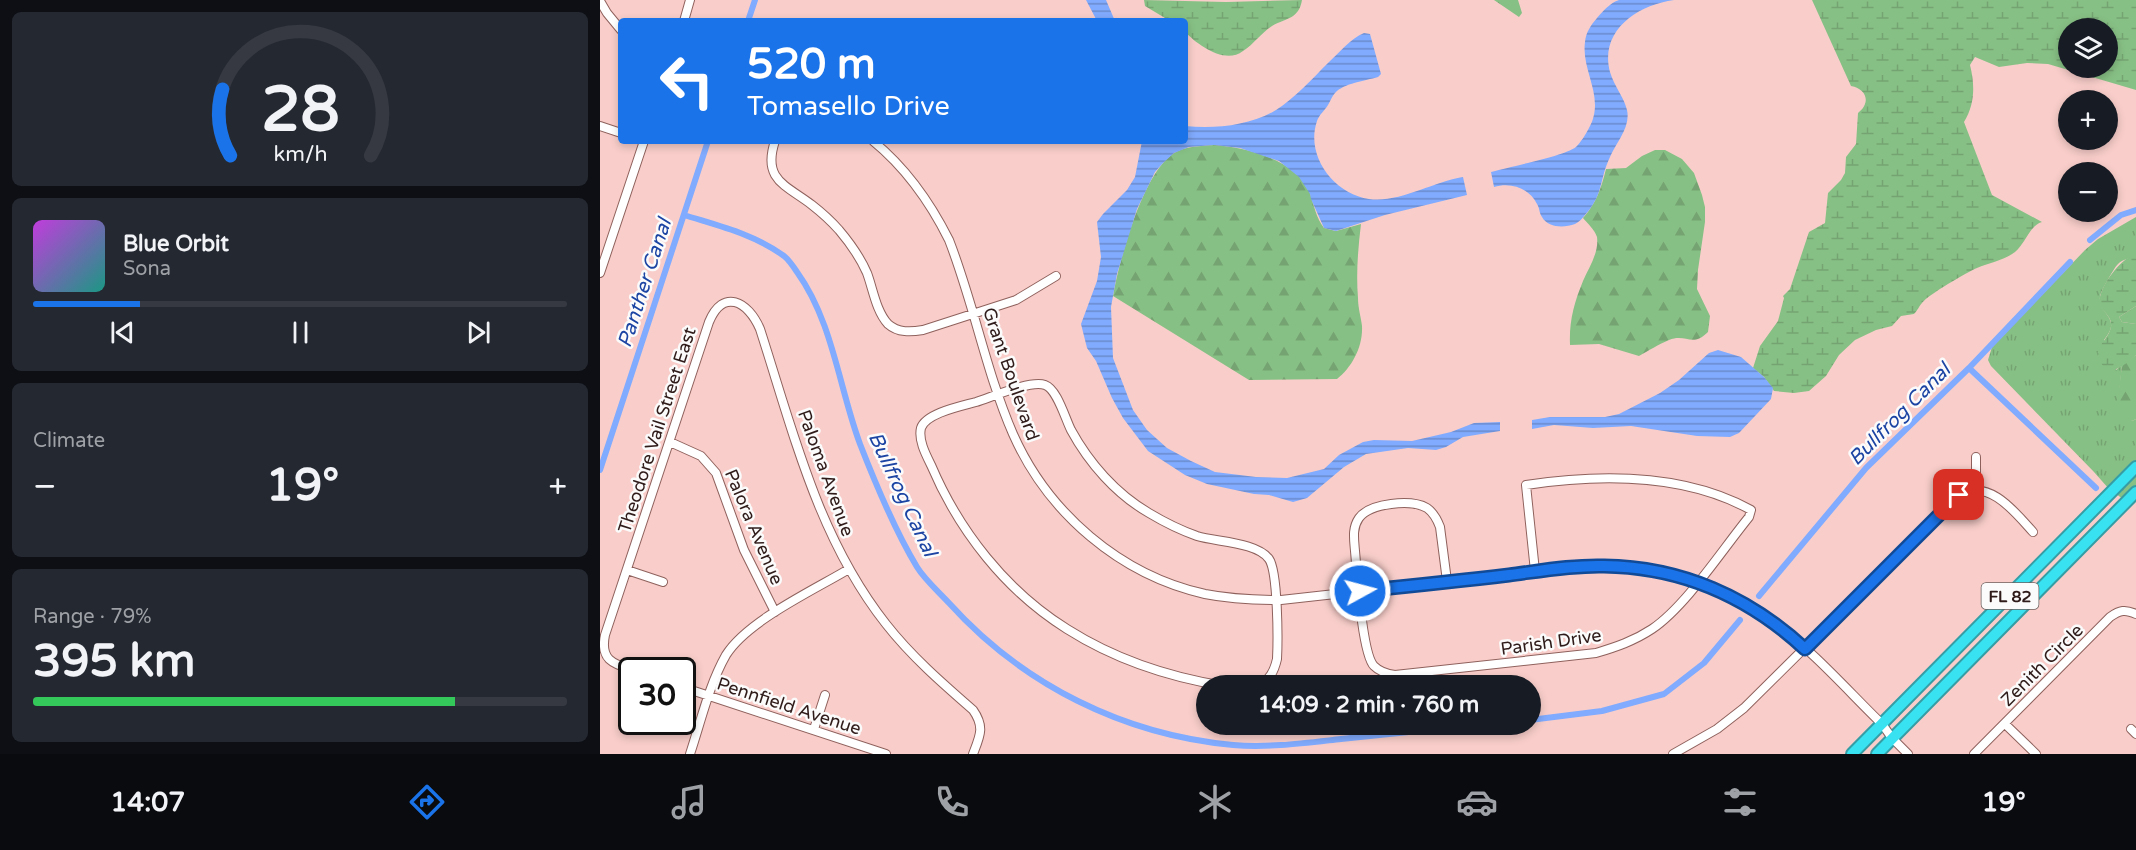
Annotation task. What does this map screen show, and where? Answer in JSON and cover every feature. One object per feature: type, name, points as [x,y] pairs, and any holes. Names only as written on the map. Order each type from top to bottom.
[{"type":"highway","name":"FL 82","points":[[1852,754],[2136,466]]},
{"type":"highway","name":"FL 82","points":[[1876,754],[2136,492]]},
{"type":"street","points":[[685,18],[690,0]]},
{"type":"street","points":[[600,1],[618,26]]},
{"type":"street","points":[[600,126],[618,132]]},
{"type":"street","points":[[600,273],[643,144]]},
{"type":"street","points":[[774,144],[771,160],[776,177],[787,189],[812,205],[844,237],[862,262],[880,310],[888,324],[902,331],[915,331],[1016,300],[1056,276]]},
{"type":"street","name":"Grant Boulevard","points":[[876,144],[899,165],[917,187],[937,218],[954,254],[1015,437],[1035,475],[1053,500],[1072,520],[1103,547],[1133,566],[1180,587],[1222,597],[1275,600],[1588,566],[1630,567],[1671,574],[1723,592],[1752,607],[1788,633],[1882,724],[1908,754]]},
{"type":"street","name":"Theodore Vail Street East","points":[[618,664],[606,656],[603,648],[605,634],[712,314],[723,303],[732,301],[740,303]]},
{"type":"street","name":"Paloma Avenue","points":[[740,303],[753,314],[760,329],[815,498],[830,533],[849,569],[876,610],[904,646],[974,710],[980,720],[981,729],[973,754]]},
{"type":"street","points":[[1196,680],[1159,672],[1095,646],[1043,612],[1004,576],[978,547],[953,510],[937,479],[923,445],[921,428],[925,421],[999,394],[1036,384],[1049,387],[1055,394],[1081,447],[1121,493],[1145,511],[1179,529],[1197,536],[1248,547],[1268,558],[1274,572],[1277,659],[1271,675]]},
{"type":"street","name":"Palora Avenue","points":[[670,442],[701,456],[716,473],[744,550],[775,612]]},
{"type":"street","points":[[1976,456],[1976,489]]},
{"type":"street","name":"Parish Drive","points":[[1360,591],[1365,644],[1370,660],[1382,672],[1395,675],[1596,653],[1615,648],[1652,629],[1676,608],[1749,517],[1751,510],[1736,502],[1706,492],[1636,479],[1595,478],[1526,484],[1535,571]]},
{"type":"street","points":[[1673,754],[1717,729],[1744,708],[1954,499],[1965,491],[1984,490],[1997,497],[2033,532]]},
{"type":"street","points":[[1360,591],[1354,550],[1355,527],[1358,519],[1369,510],[1389,505],[1418,504],[1432,512],[1440,527],[1447,581]]},
{"type":"street","points":[[690,754],[721,664],[733,646],[741,637],[775,612],[849,569]]},
{"type":"street","points":[[627,570],[663,582]]},
{"type":"street","name":"Zenith Circle","points":[[1974,754],[2110,617],[2119,611],[2127,610],[2136,614]]},
{"type":"street","name":"Pennfield Avenue","points":[[696,691],[886,754]]},
{"type":"street","points":[[814,729],[825,695]]},
{"type":"street","points":[[2005,724],[2036,754]]},
{"type":"green space","points":[[1144,0],[1226,2],[1302,0],[1295,14],[1272,26],[1243,51],[1228,56],[1212,52],[1188,34],[1188,18],[1165,18],[1145,6]]},
{"type":"green space","points":[[1494,0],[1518,0],[1522,13],[1519,17]]},
{"type":"green space","points":[[1812,0],[2136,0],[2136,90],[2095,78],[2118,78],[2118,18],[2058,18],[2058,67],[2027,63],[1999,67],[1975,57],[1970,65],[1973,94],[1964,122],[1992,195],[2042,222],[2034,227],[2019,249],[2007,257],[1977,268],[1948,284],[1926,299],[1914,314],[1901,316],[1892,326],[1876,330],[1855,340],[1839,355],[1826,376],[1809,391],[1794,393],[1774,391],[1764,377],[1753,368],[1760,346],[1778,321],[1783,296],[1790,289],[1809,232],[1825,223],[1828,193],[1845,173],[1846,157],[1856,144],[1858,113],[1866,101],[1864,93],[1851,86]]},
{"type":"green space","points":[[1214,145],[1255,152],[1283,164],[1294,172],[1304,182],[1310,193],[1317,216],[1324,228],[1336,231],[1361,224],[1357,279],[1362,326],[1361,341],[1356,356],[1337,379],[1249,380],[1113,296],[1127,240],[1152,178],[1174,153],[1188,148]]},
{"type":"green space","points":[[1655,150],[1665,150],[1682,159],[1694,173],[1702,195],[1705,222],[1697,289],[1710,316],[1708,332],[1698,339],[1669,340],[1639,356],[1599,344],[1570,345],[1571,320],[1597,243],[1595,232],[1583,218],[1598,195],[1606,169],[1626,168]]},
{"type":"green space","points":[[2136,217],[2136,258],[2126,259],[2118,264],[2100,297],[2102,308],[2111,321],[2109,332],[2104,340],[2116,370],[2122,365],[2118,404],[2132,421],[2136,419],[2136,462],[2109,489],[1991,366],[1988,360],[1992,347],[2085,250],[2098,239]]},
{"type":"green space","points":[[2128,258],[2136,258],[2136,306],[2119,317],[2122,322],[2136,324],[2136,355],[2119,368],[2110,370],[2101,364],[2098,358],[2099,348],[2111,327],[2110,318],[2101,307],[2100,301],[2107,280]]},
{"type":"green space","points":[[2136,306],[2136,324],[2122,322],[2119,317]]},
{"type":"green space","points":[[2136,355],[2136,419],[2132,421],[2121,416],[2117,404],[2122,365]]},
{"type":"green space","points":[[2136,472],[2136,486],[2124,500],[2115,493]]},
{"type":"water","points":[[1086,0],[1106,0],[1114,18],[1095,18]]},
{"type":"water","points":[[1619,0],[1674,0],[1660,3],[1635,14],[1624,22],[1610,44],[1608,57],[1610,72],[1627,110],[1627,123],[1610,157],[1591,207],[1575,224],[1552,225],[1545,221],[1534,198],[1524,190],[1507,185],[1494,187],[1491,172],[1569,151],[1582,140],[1594,117],[1595,106],[1586,64],[1586,35],[1602,13]]},
{"type":"water","points":[[1364,33],[1370,34],[1381,74],[1339,90],[1318,119],[1314,134],[1315,147],[1325,171],[1344,190],[1369,199],[1392,198],[1463,177],[1467,195],[1385,215],[1336,231],[1324,228],[1310,194],[1299,177],[1279,161],[1240,148],[1214,145],[1189,147],[1174,153],[1155,172],[1137,209],[1117,274],[1111,307],[1113,358],[1133,410],[1147,430],[1167,448],[1215,472],[1287,478],[1324,469],[1339,455],[1363,442],[1412,441],[1451,432],[1474,423],[1500,422],[1500,431],[1463,437],[1436,450],[1408,448],[1366,454],[1344,467],[1307,498],[1293,502],[1269,495],[1207,484],[1185,475],[1148,451],[1123,418],[1096,361],[1087,348],[1081,324],[1097,281],[1101,257],[1097,222],[1127,190],[1135,177],[1141,144],[1188,144],[1188,126],[1232,125],[1266,115],[1290,100],[1354,39]]},
{"type":"water","points":[[1718,350],[1741,357],[1773,388],[1771,399],[1739,433],[1730,437],[1697,436],[1631,426],[1593,428],[1554,425],[1532,429],[1532,420],[1550,417],[1605,417],[1619,414],[1660,393],[1679,380],[1709,353]]},
{"type":"waterway","name":"Panther Canal","points":[[749,18],[755,0]]},
{"type":"waterway","name":"Panther Canal","points":[[600,470],[707,144]]},
{"type":"waterway","name":"Bullfrog Canal","points":[[2090,240],[2121,215],[2136,210]]},
{"type":"waterway","name":"Bullfrog Canal","points":[[684,215],[748,236],[773,248],[791,263],[819,312],[860,444],[893,522],[917,567],[932,586],[978,632],[1009,658],[1078,701],[1153,730],[1193,739],[1233,745],[1260,746],[1382,735]]},
{"type":"waterway","name":"Bullfrog Canal","points":[[1759,596],[1866,468],[1969,368],[2070,262]]},
{"type":"waterway","points":[[1969,368],[2096,488]]},
{"type":"waterway","name":"Bullfrog Canal","points":[[1541,719],[1602,711],[1664,694],[1704,663],[1740,620]]},
{"type":"route","points":[[1360,591],[1588,566],[1630,567],[1671,574],[1723,592],[1776,623],[1805,649],[1959,495]]}]
